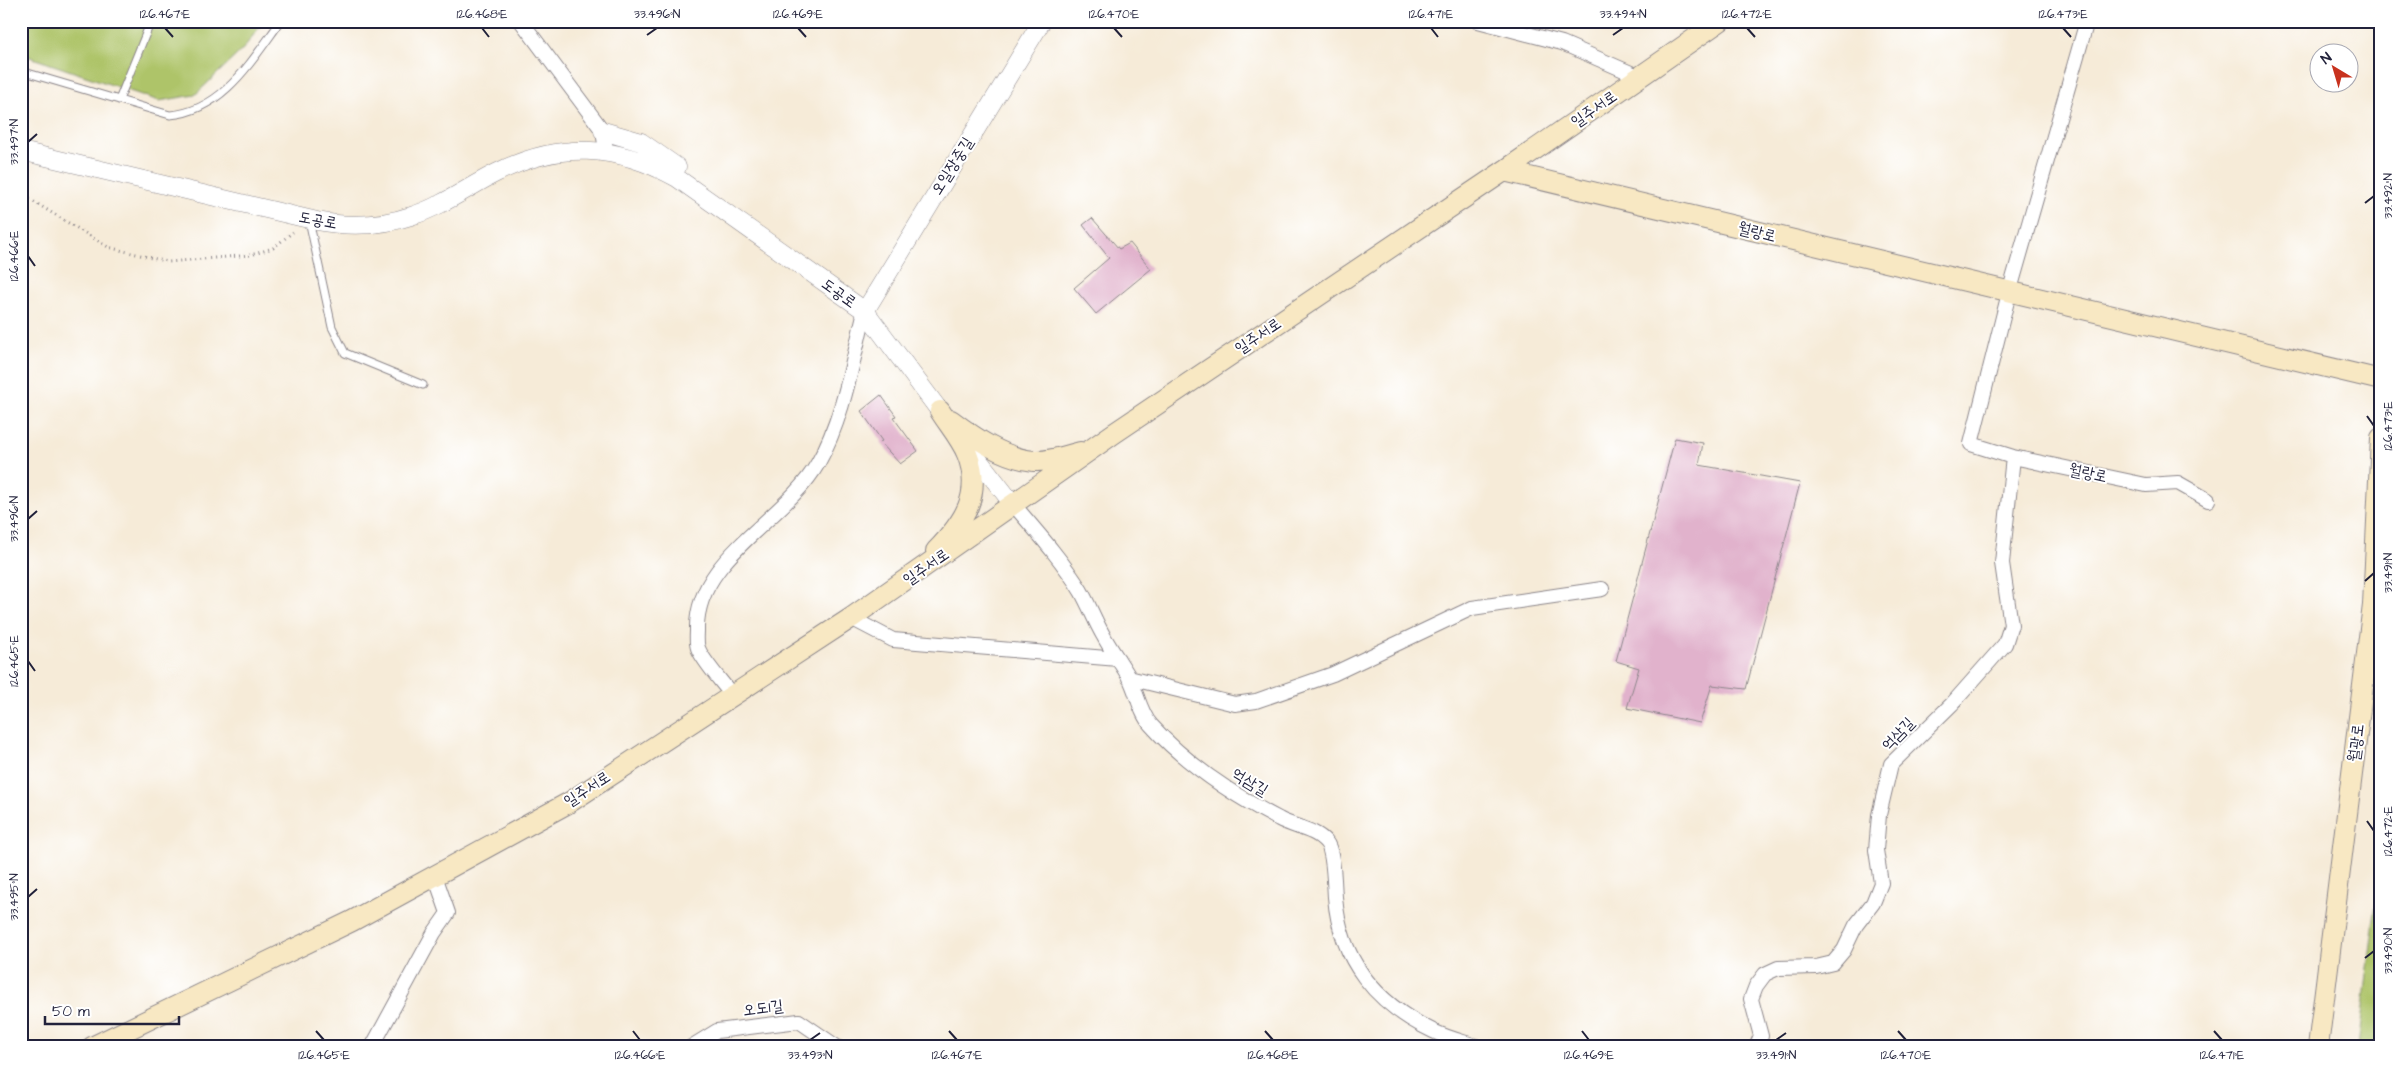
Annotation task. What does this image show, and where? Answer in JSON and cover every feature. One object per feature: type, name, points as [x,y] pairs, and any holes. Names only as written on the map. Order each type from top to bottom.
[{"type":"main road","name":"일주서로","points":[[92,1047],[352,921],[570,802],[731,694],[852,618],[1113,434],[1504,171],[1720,21]]},
{"type":"main road","name":"월랑로","points":[[1504,171],[2381,380]]},
{"type":"main road","points":[[940,411],[979,442],[1010,455],[1035,461],[1083,451],[1113,434]]},
{"type":"main road","points":[[911,577],[946,541],[964,515],[974,492],[973,474],[967,452],[940,411]]},
{"type":"main road","name":"월광로","points":[[2318,1047],[2377,606],[2381,438]]},
{"type":"street","points":[[521,21],[603,131],[606,151]]},
{"type":"street","name":"오일장중길","points":[[865,311],[1042,21]]},
{"type":"street","points":[[1478,21],[1562,44],[1640,77]]},
{"type":"street","name":"월랑로","points":[[2087,21],[2009,292],[1971,444],[2013,457],[2146,485],[2178,483],[2208,500]]},
{"type":"street","points":[[603,131],[641,142],[692,177],[725,211]]},
{"type":"street","name":"도공로","points":[[21,151],[337,224],[392,221],[412,216],[496,173],[535,157],[552,153],[606,151],[643,161],[660,168],[725,211],[865,311],[940,411],[1014,504]]},
{"type":"street","points":[[731,694],[697,648],[696,614],[710,580],[739,546],[792,499],[818,463],[840,414],[865,311]]},
{"type":"street","name":"억삼길","points":[[1756,1047],[1761,1036],[1751,999],[1756,986],[1765,974],[1778,968],[1816,967],[1833,963],[1844,950],[1856,925],[1873,903],[1881,883],[1876,850],[1879,814],[1892,764],[1952,704],[2004,644],[2011,625],[2002,563],[2013,457]]},
{"type":"street","name":"억삼길","points":[[1014,504],[1042,537],[1081,591],[1129,678],[1149,723],[1171,746],[1217,782],[1279,820],[1316,835],[1327,843],[1331,854],[1336,914],[1346,949],[1360,972],[1379,994],[1405,1015],[1434,1031],[1479,1047]]},
{"type":"street","points":[[1129,678],[1234,704],[1256,701],[1333,674],[1472,608],[1602,589]]},
{"type":"street","points":[[852,618],[893,640],[1118,659]]},
{"type":"street","points":[[372,1047],[434,933],[448,913],[435,876]]},
{"type":"street","name":"오도1길","points":[[691,1047],[717,1032],[799,1021],[837,1047]]},
{"type":"lane","points":[[119,100],[151,21]]},
{"type":"lane","points":[[21,71],[170,115],[188,114],[205,107],[225,91],[281,21]]},
{"type":"lane","points":[[309,219],[332,328],[345,353],[423,385]]},
{"type":"path","points":[[21,194],[108,247],[168,262],[251,255],[273,248],[309,219]]},
{"type":"green space","points":[[21,21],[264,21],[243,49],[195,95],[159,101],[21,54]]},
{"type":"green space","points":[[2381,864],[2381,1047],[2358,1047]]},
{"type":"building","points":[[1092,218],[1119,249],[1130,243],[1151,269],[1096,314],[1074,288],[1109,258],[1083,225]]},
{"type":"building","points":[[881,395],[896,416],[893,417],[918,451],[900,464],[880,442],[882,441],[861,411]]},
{"type":"building","points":[[1675,438],[1703,443],[1699,465],[1800,483],[1746,689],[1712,685],[1700,723],[1627,708],[1639,668],[1616,661]]}]
